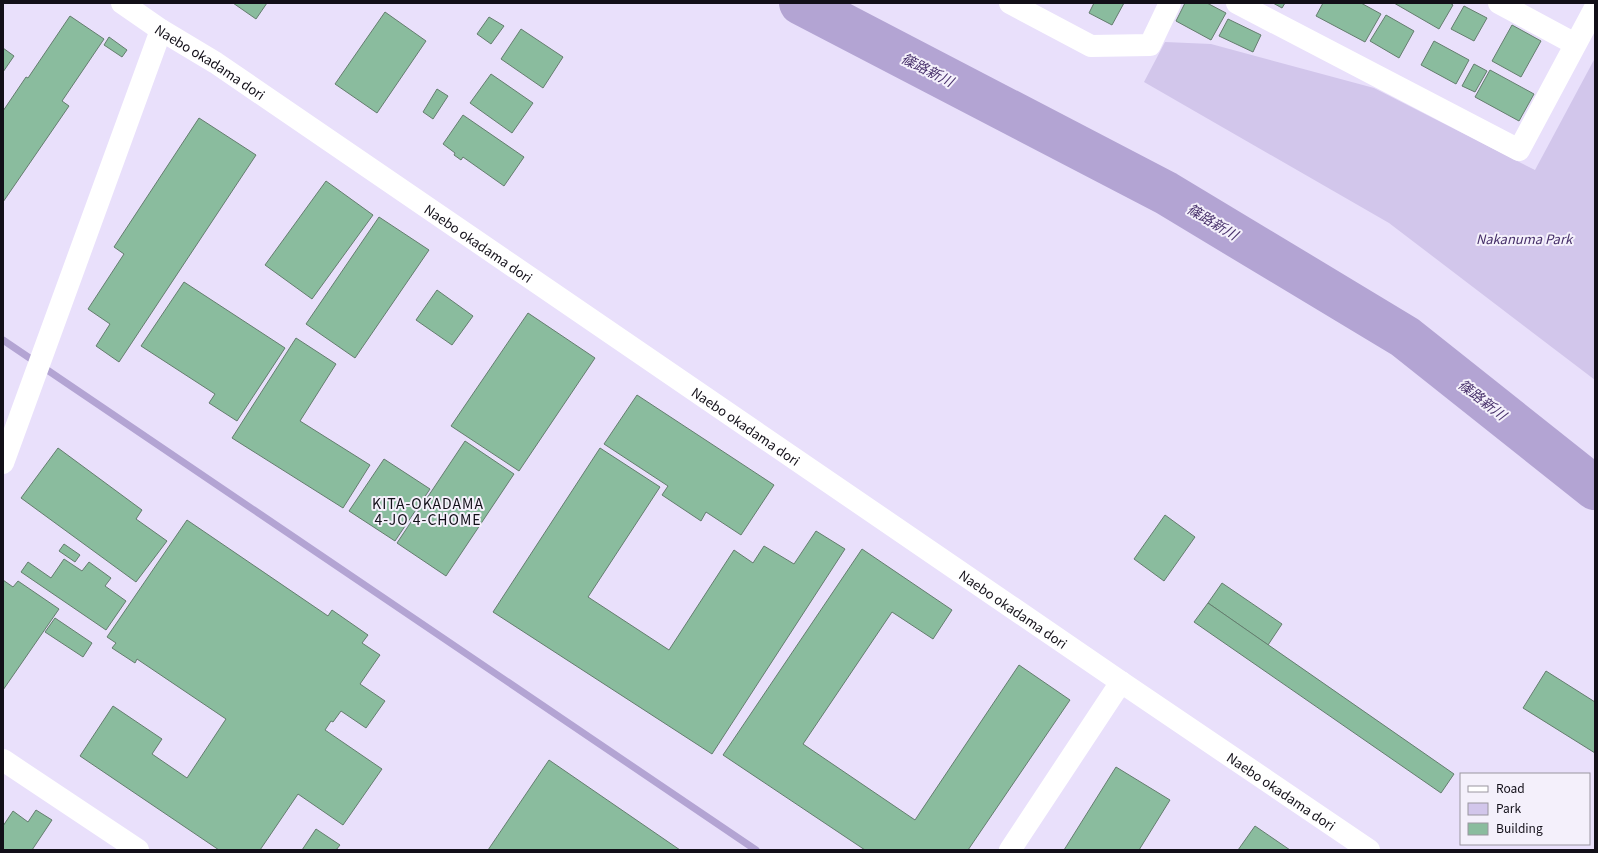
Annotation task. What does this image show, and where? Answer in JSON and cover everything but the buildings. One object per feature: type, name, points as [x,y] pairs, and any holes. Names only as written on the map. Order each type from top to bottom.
[{"type":"street","name":"Naebo okadama dori","points":[[122,3],[162,30],[216,63],[1369,850]]},
{"type":"street","points":[[1010,3],[1091,46],[1150,44],[1170,3]]},
{"type":"street","points":[[1237,3],[1520,150],[1595,8]]},
{"type":"street","points":[[1499,3],[1575,44]]},
{"type":"street","points":[[3,463],[162,30]]},
{"type":"street","points":[[1010,850],[1121,682]]},
{"type":"street","points":[[3,760],[138,850]]},
{"type":"green space","name":"Nakanuma Park","points":[[1165,42],[1211,44],[1374,88],[1535,170],[1595,58],[1595,380],[1389,223],[1144,82]]},
{"type":"waterway","name":"篠路新川","points":[[801,3],[1166,193],[1405,337],[1595,488]]},
{"type":"waterway","points":[[3,340],[756,850]]},
{"type":"district","name":"KITA-OKADAMA 4-JO 4-CHOME","points":[[428,512]]}]
